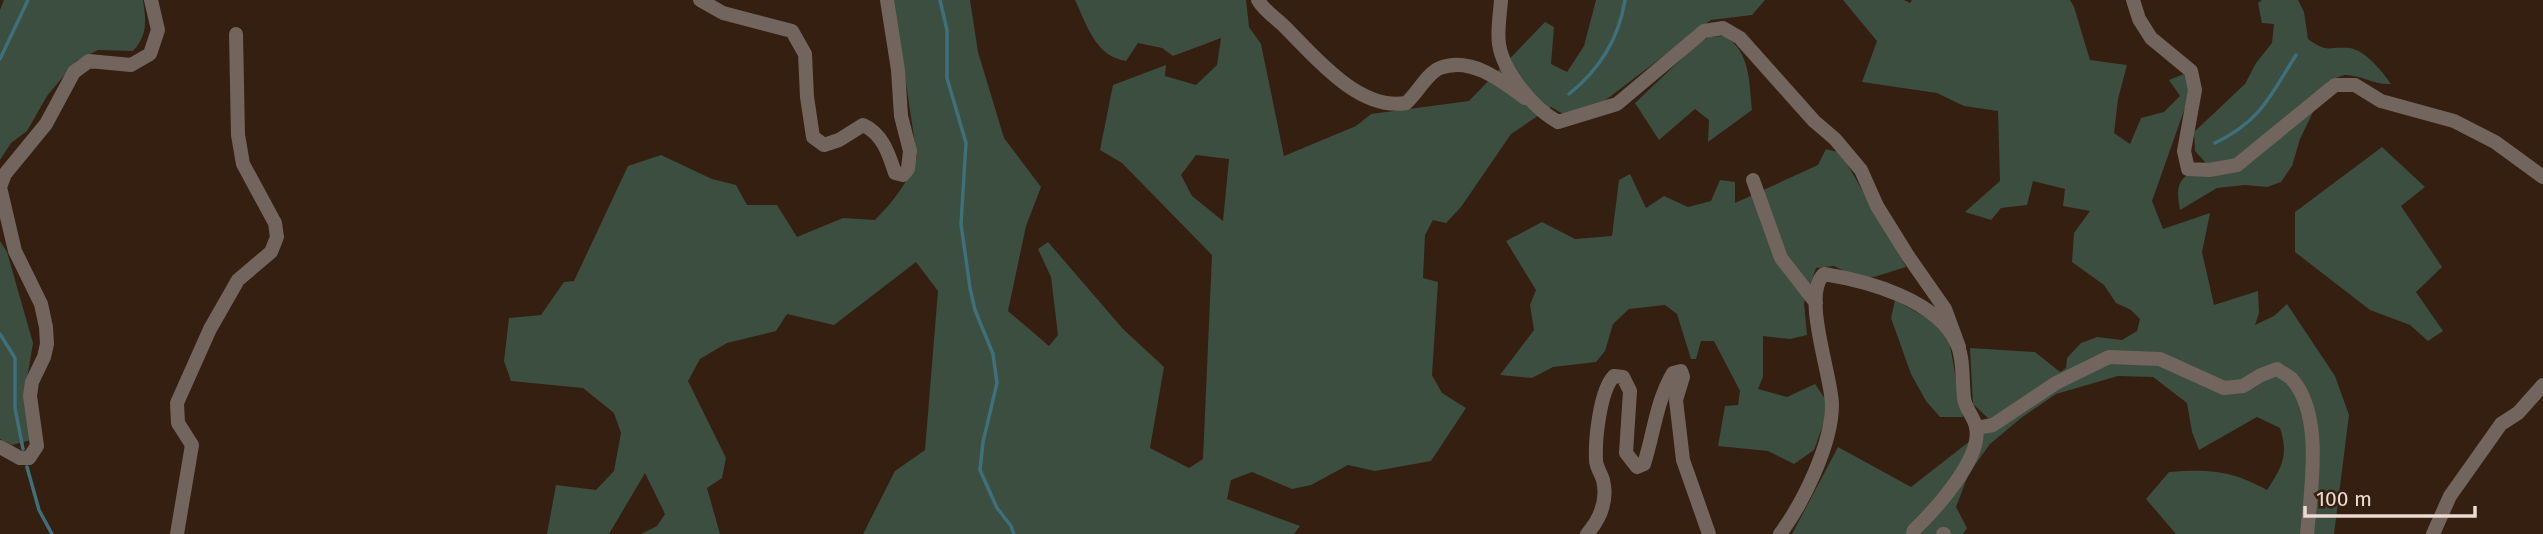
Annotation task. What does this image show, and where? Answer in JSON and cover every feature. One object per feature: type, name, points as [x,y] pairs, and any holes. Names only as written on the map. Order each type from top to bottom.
[{"type":"street","points":[[0,447],[20,458],[29,458],[37,446],[30,396],[32,382],[47,344],[41,304],[15,251],[0,187],[5,174],[46,124],[74,72],[89,61],[131,65],[150,54],[158,30],[151,0]]},
{"type":"street","points":[[700,0],[723,13],[792,31],[805,54],[807,97],[813,136],[824,145],[839,140],[863,125],[871,129],[884,146],[895,173],[903,175],[908,169],[910,151],[901,116],[898,70],[887,0]]},
{"type":"street","points":[[1258,0],[1311,55],[1359,93],[1386,104],[1406,103],[1439,68],[1465,65],[1484,71],[1558,122],[1618,104],[1704,31],[1723,28],[1740,38],[1861,170],[1877,206],[1945,309],[1959,347],[1965,407],[1976,428],[1973,450],[1959,478],[1944,499],[1913,530],[1913,534]]},
{"type":"street","points":[[1501,0],[1499,47],[1531,103]]},
{"type":"street","points":[[2133,0],[2139,19],[2151,37],[2191,71],[2195,89],[2184,151],[2188,169],[2209,170],[2236,165],[2335,85],[2355,85],[2381,101],[2454,121],[2495,142],[2543,177]]},
{"type":"street","points":[[177,534],[192,445],[178,423],[177,403],[210,329],[238,280],[271,252],[277,237],[275,223],[243,164],[238,135],[236,34]]},
{"type":"street","points":[[1753,180],[1781,258],[1816,303]]},
{"type":"street","points":[[1780,534],[1803,497],[1831,429],[1832,402],[1822,357],[1816,303],[1816,288],[1821,277],[1824,274],[1882,287],[1935,314],[1959,347]]},
{"type":"street","points":[[1976,428],[1993,425],[2056,383],[2109,357],[2160,359],[2224,388],[2243,386],[2277,369],[2291,379],[2305,403],[2313,434],[2307,534]]},
{"type":"street","points":[[1587,534],[1598,521],[1605,500],[1603,478],[1595,462],[1607,383],[1614,376],[1623,377],[1630,391],[1626,453],[1637,467],[1644,464],[1657,407],[1666,385],[1673,373],[1681,371],[1683,377],[1676,400],[1683,460],[1709,534]]},
{"type":"street","points":[[2433,534],[2449,496],[2501,424],[2518,413],[2543,386]]},
{"type":"green space","points":[[4,0],[143,0],[145,21],[144,33],[133,51],[98,50],[76,61],[47,96],[27,131],[11,143],[0,160],[0,10]]},
{"type":"green space","points":[[892,0],[970,0],[978,52],[1004,138],[1041,187],[1026,226],[1008,311],[1049,346],[1058,335],[1051,277],[1038,249],[1048,242],[1123,329],[1164,367],[1150,448],[1189,468],[1203,459],[1212,255],[1122,163],[1100,150],[1113,85],[1166,65],[1165,76],[1196,85],[1217,65],[1221,38],[1173,56],[1162,48],[1138,43],[1126,61],[1115,58],[1099,46],[1075,0],[1246,0],[1249,27],[1261,44],[1284,156],[1356,126],[1371,114],[1469,101],[1545,22],[1554,27],[1551,64],[1567,72],[1584,46],[1596,0],[1765,0],[1752,15],[1711,20],[1603,102],[1565,115],[1551,107],[1511,134],[1461,207],[1446,223],[1433,220],[1425,235],[1423,278],[1438,282],[1432,375],[1442,393],[1466,408],[1431,461],[1375,471],[1348,465],[1311,485],[1292,489],[1252,472],[1231,480],[1227,499],[1300,526],[1294,534],[863,534],[895,471],[925,450],[938,291],[916,262],[834,325],[787,314],[776,331],[727,343],[700,359],[688,381],[726,458],[722,478],[707,488],[720,534],[641,534],[657,526],[665,514],[645,473],[609,534],[547,534],[556,485],[596,490],[614,471],[621,433],[614,413],[583,388],[511,381],[504,361],[509,318],[541,315],[564,282],[574,281],[628,166],[661,155],[712,179],[736,185],[747,205],[777,205],[797,237],[843,218],[875,220],[900,191],[917,157]],"holes":[[[1196,155],[1229,159],[1223,221],[1192,196],[1181,175]]]},
{"type":"green space","points":[[1843,0],[1904,0],[1910,3],[1912,0],[2070,0],[2090,60],[2127,65],[2118,99],[2114,133],[2130,144],[2141,118],[2164,112],[2180,96],[2169,80],[2184,74],[2192,88],[2152,201],[2163,229],[2210,213],[2202,252],[2214,305],[2258,291],[2259,313],[2255,325],[2274,316],[2287,304],[2335,376],[2349,415],[2334,534],[2176,534],[2146,499],[2169,472],[2219,472],[2242,478],[2267,490],[2283,460],[2284,446],[2280,428],[2257,417],[2199,450],[2192,432],[2187,403],[2153,377],[2118,376],[2056,394],[1990,444],[1969,473],[1956,507],[1967,528],[1963,534],[1792,534],[1838,447],[1911,487],[1993,423],[1973,404],[1970,348],[2035,352],[2060,372],[2066,368],[2067,358],[2081,343],[2097,337],[2122,340],[2137,331],[2140,319],[2131,310],[2116,303],[2104,285],[2072,262],[2074,233],[2090,211],[2063,206],[2065,189],[2033,181],[2027,205],[2001,208],[1991,220],[1965,212],[2000,181],[1998,111],[1964,106],[1937,93],[1862,82],[1877,41]]},
{"type":"green space","points":[[2262,0],[2298,0],[2304,12],[2308,39],[2324,48],[2350,48],[2362,53],[2391,84],[2345,75],[2328,81],[2300,139],[2292,166],[2281,182],[2267,187],[2245,185],[2217,188],[2180,210],[2179,186],[2191,172],[2205,162],[2195,151],[2194,132],[2245,84],[2256,63],[2272,43],[2274,24],[2262,23],[2258,3]]},
{"type":"green space","points":[[1724,36],[1733,42],[1744,59],[1752,110],[1708,142],[1709,120],[1695,109],[1659,140],[1635,103],[1695,46],[1709,37]]},
{"type":"green space","points":[[2382,147],[2425,187],[2401,206],[2442,267],[2416,292],[2443,331],[2428,341],[2410,325],[2370,310],[2295,252],[2295,212]]},
{"type":"green space","points":[[1826,149],[1841,153],[1906,267],[1874,277],[1857,277],[1834,266],[1816,268],[1804,303],[1807,335],[1790,339],[1763,336],[1763,377],[1758,389],[1787,397],[1815,384],[1826,400],[1824,422],[1814,450],[1794,464],[1768,451],[1718,446],[1725,406],[1738,405],[1740,391],[1714,341],[1701,341],[1696,359],[1691,359],[1677,314],[1665,305],[1629,309],[1613,324],[1605,351],[1596,362],[1553,367],[1532,378],[1500,375],[1534,330],[1530,305],[1536,290],[1506,241],[1542,222],[1575,239],[1612,236],[1619,180],[1630,174],[1646,208],[1664,196],[1688,207],[1711,201],[1720,180],[1735,182],[1735,203],[1818,165]]},
{"type":"green space","points":[[0,241],[7,252],[33,343],[24,397],[31,440],[12,445],[0,439]]},
{"type":"green space","points":[[1895,300],[1938,324],[1949,340],[1963,417],[1940,417],[1926,401],[1911,374],[1891,318]]},
{"type":"waterway","points":[[0,59],[28,0]]},
{"type":"waterway","points":[[940,0],[947,30],[947,78],[966,143],[961,224],[970,288],[975,310],[993,354],[997,383],[983,442],[980,470],[997,508],[1014,534]]},
{"type":"waterway","points":[[1569,94],[1590,75],[1606,52],[1618,27],[1625,0]]},
{"type":"waterway","points":[[2215,143],[2231,135],[2254,116],[2296,55]]},
{"type":"waterway","points":[[0,334],[15,358],[15,408],[23,449]]},
{"type":"waterway","points":[[27,467],[39,510],[52,534]]}]
